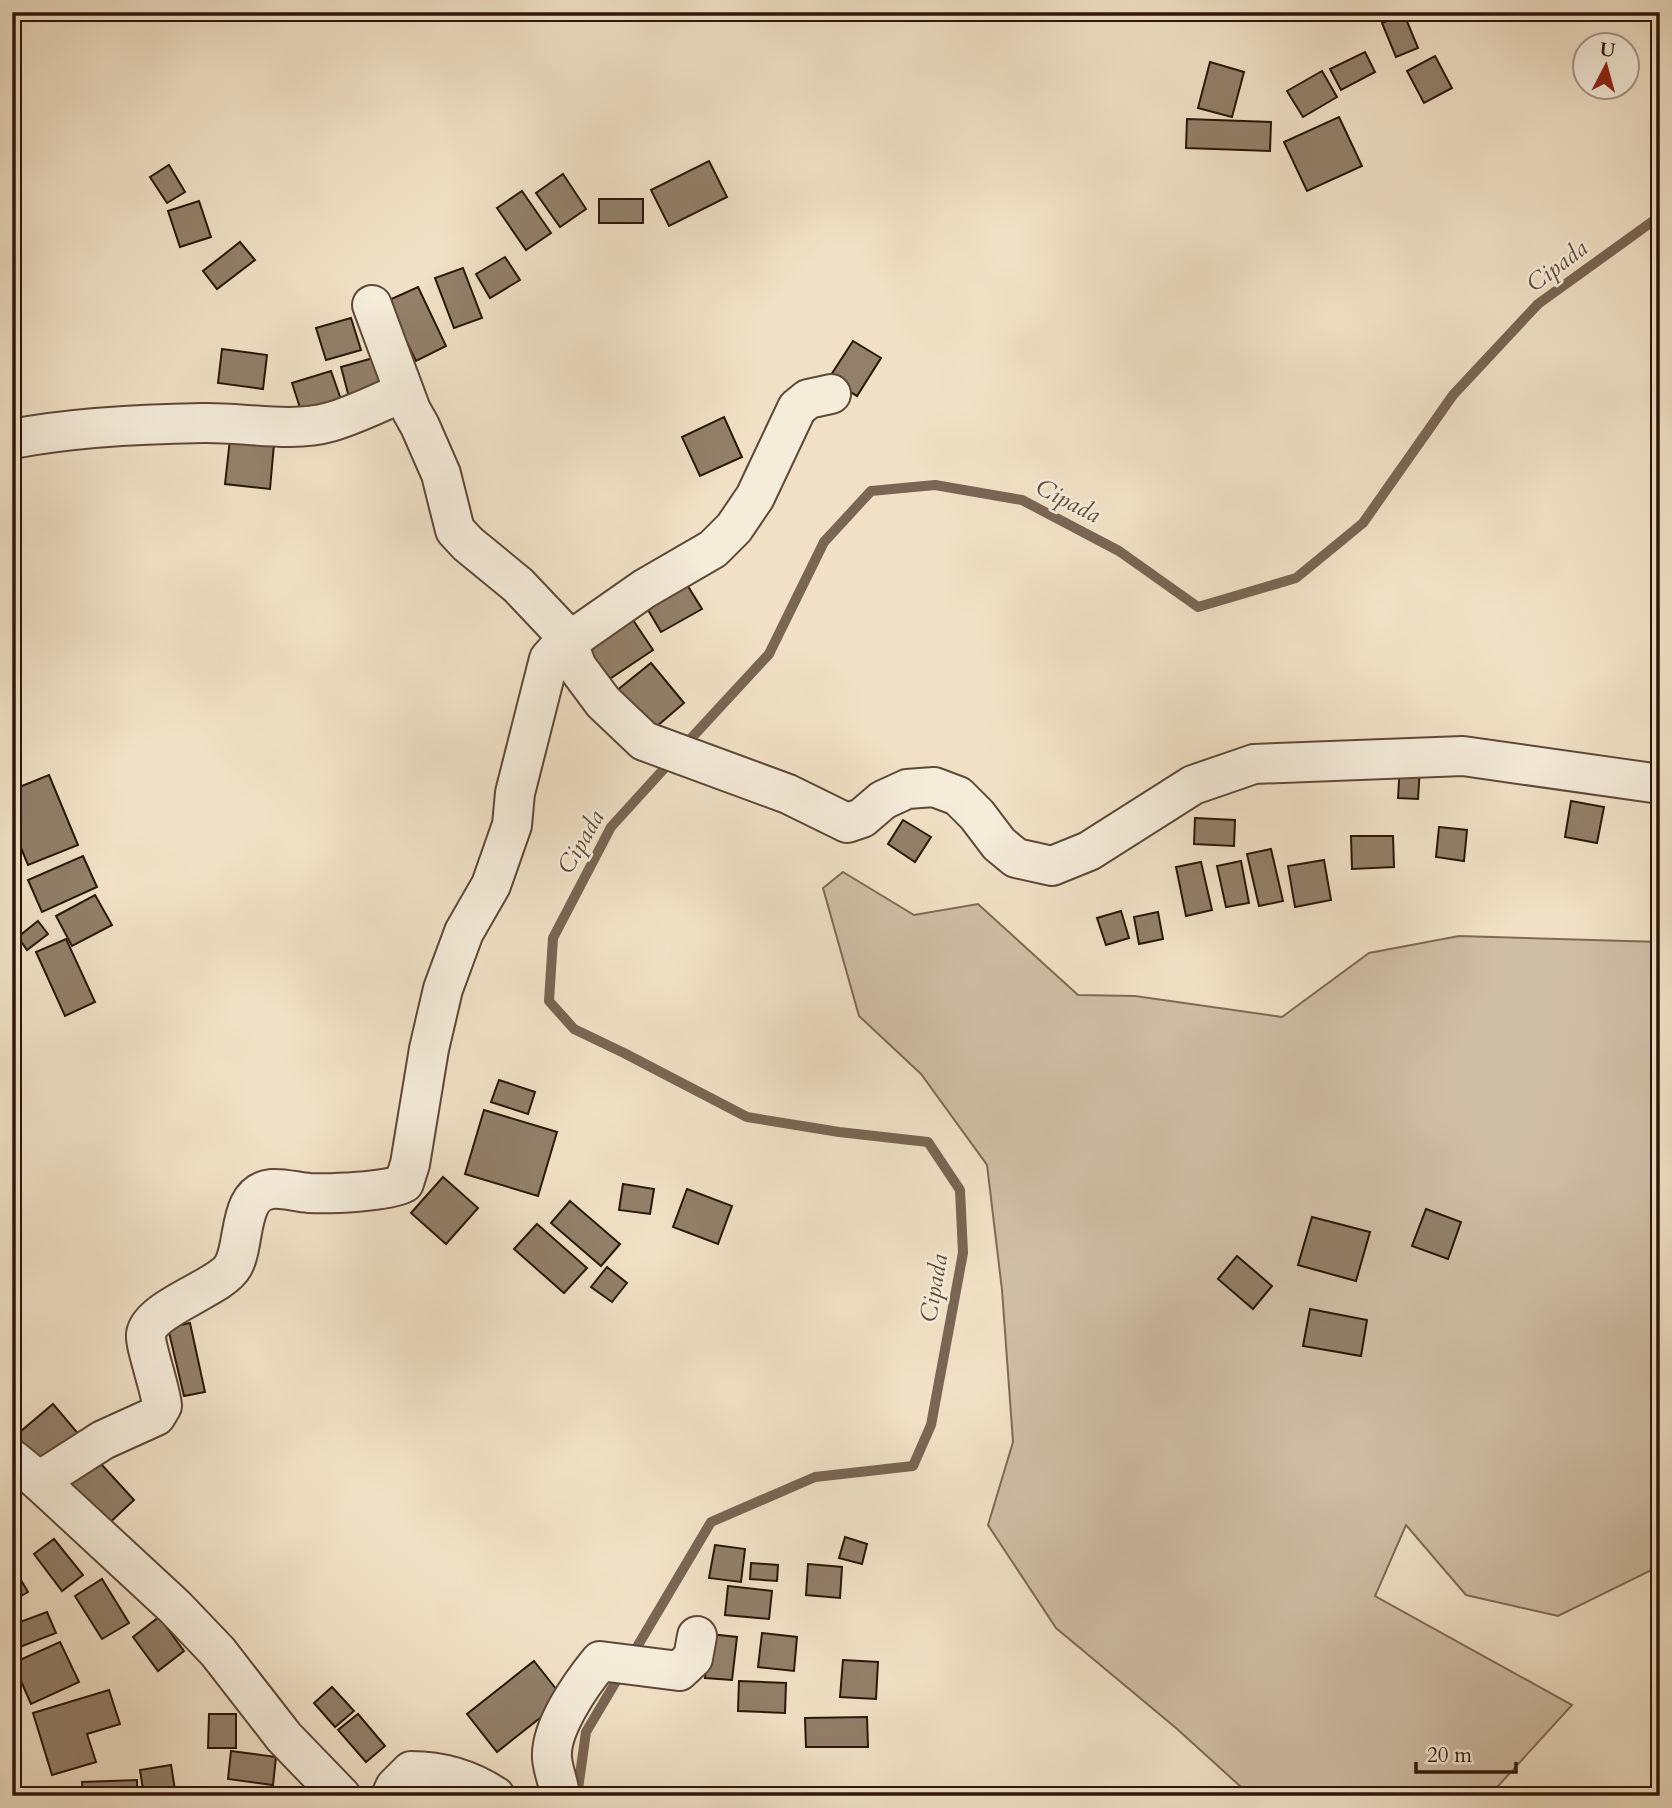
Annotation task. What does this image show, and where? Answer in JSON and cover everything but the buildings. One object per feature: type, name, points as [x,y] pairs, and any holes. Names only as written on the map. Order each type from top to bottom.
[{"type":"street","points":[[372,305],[404,392],[441,474],[455,530],[518,585],[571,641],[577,667],[603,702],[644,741],[788,794],[847,823],[862,818],[883,800],[907,789],[934,787],[957,796],[977,815],[999,844],[1016,858],[1052,866],[1089,850],[1193,785],[1254,764],[1463,756],[1660,784]]},
{"type":"street","points":[[12,439],[51,431],[205,423],[276,427],[329,422],[404,392]]},
{"type":"street","points":[[341,1796],[284,1737],[218,1652],[175,1607],[26,1470],[156,1416],[162,1406],[153,1362],[146,1343],[145,1335],[149,1326],[176,1304],[225,1275],[233,1266],[250,1204],[259,1194],[271,1189],[315,1193],[387,1189],[404,1183],[410,1164],[429,1049],[443,989],[464,932],[491,886],[512,825],[515,793],[549,659],[558,649],[644,589],[713,549],[734,528],[755,497],[797,408],[808,399],[831,394]]},
{"type":"street","points":[[560,1796],[552,1758],[554,1734],[586,1678],[600,1661],[680,1671],[693,1658],[697,1636]]},
{"type":"street","points":[[391,1796],[395,1787],[411,1771],[437,1771],[480,1786],[495,1796]]},
{"type":"shaded area","points":[[843,872],[914,915],[978,904],[1078,995],[1135,996],[1282,1017],[1369,953],[1459,936],[1660,942],[1660,1566],[1558,1616],[1466,1595],[1406,1525],[1375,1596],[1572,1705],[1489,1796],[1251,1796],[1176,1728],[1056,1628],[988,1525],[1013,1442],[1002,1290],[987,1165],[921,1074],[859,1016],[823,888]]},
{"type":"waterway","name":"Cipada","points":[[684,746],[769,654],[824,542],[871,491],[935,485],[1022,500],[1119,551],[1198,607],[1296,578],[1363,523],[1453,395],[1538,304],[1660,216]]},
{"type":"waterway","name":"Cipada","points":[[631,1657],[711,1522],[815,1477],[913,1466],[931,1425],[963,1253],[960,1190],[928,1142],[839,1132],[747,1117],[574,1029],[549,1001],[553,938],[611,827],[672,760]]},
{"type":"waterway","name":"Cipada","points":[[577,1796],[586,1732],[621,1673]]}]
